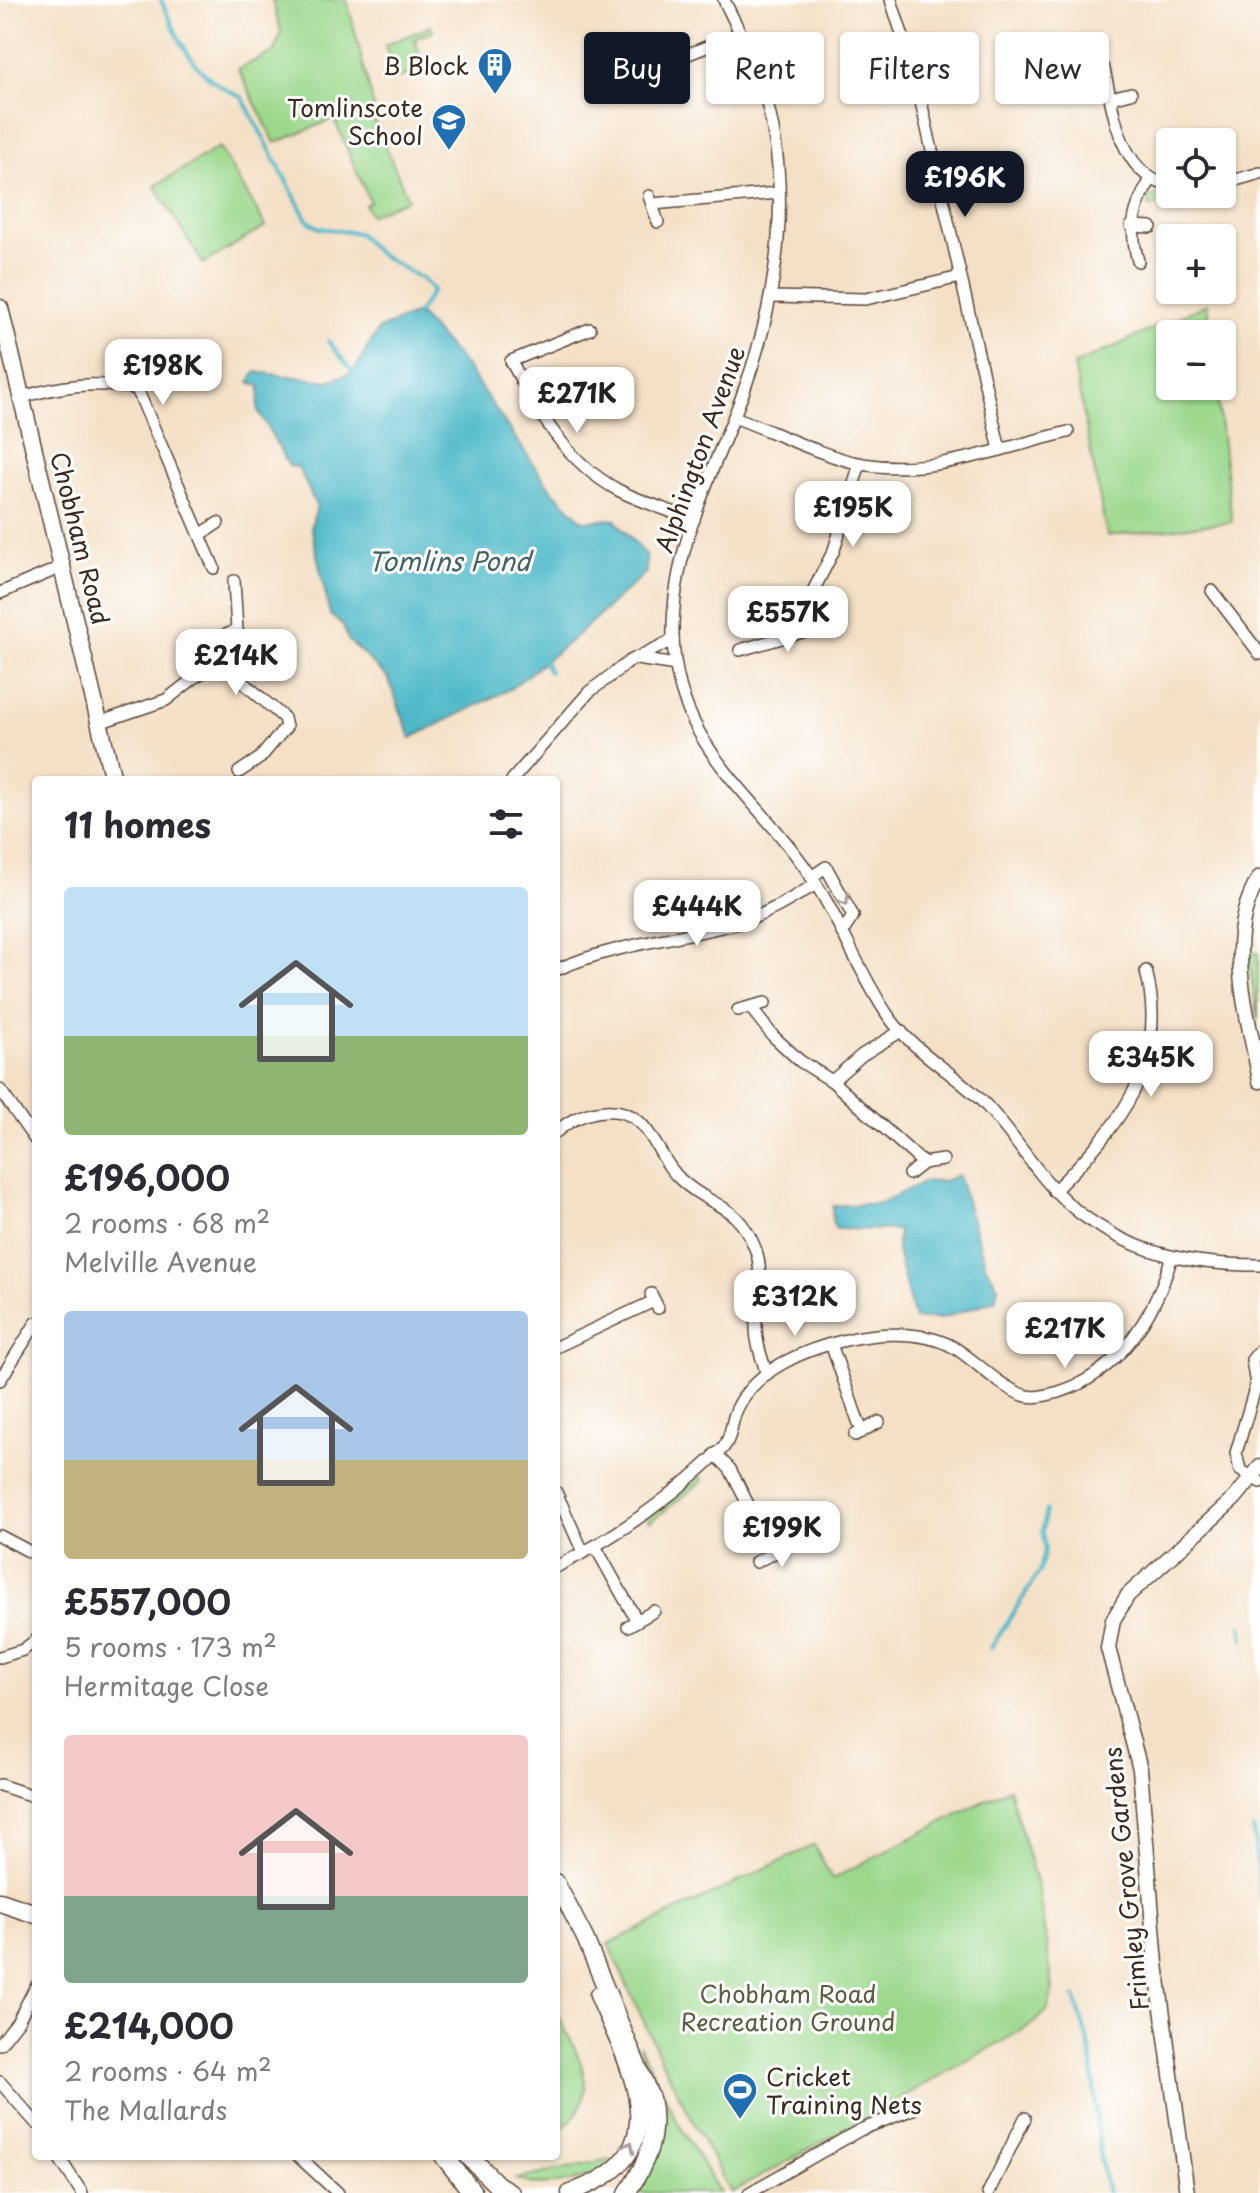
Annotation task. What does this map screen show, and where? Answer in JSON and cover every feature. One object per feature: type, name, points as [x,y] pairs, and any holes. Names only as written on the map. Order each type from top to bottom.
[{"type":"main road","name":"Chobham Road","points":[[0,308],[112,776]]},
{"type":"main road","points":[[560,1891],[578,1931],[585,1938],[644,2075],[653,2107],[652,2145],[643,2169],[627,2193]]},
{"type":"main road","points":[[0,1902],[32,1913]]},
{"type":"main road","points":[[570,2193],[595,2182],[620,2164],[635,2134],[638,2110],[628,2071],[575,1943],[578,1931]]},
{"type":"main road","points":[[447,2160],[473,2193]]},
{"type":"main road","points":[[473,2160],[497,2185],[510,2193]]},
{"type":"street","name":"Alphington Avenue","points":[[724,0],[738,32]]},
{"type":"street","points":[[891,0],[914,71],[1000,450]]},
{"type":"street","points":[[1109,90],[1123,143],[1133,163],[1156,181]]},
{"type":"street","points":[[1111,98],[1131,93]]},
{"type":"street","name":"Alphington Avenue","points":[[765,104],[778,193],[772,297],[759,352],[694,520],[677,575],[673,640],[685,701],[709,753],[770,822],[814,880],[874,994],[901,1031],[987,1106],[1054,1191],[1101,1228],[1171,1259],[1260,1265]]},
{"type":"street","points":[[1236,180],[1260,173]]},
{"type":"street","points":[[1138,261],[1131,226],[1136,203],[1151,179]]},
{"type":"street","points":[[658,222],[651,200],[778,193]]},
{"type":"street","points":[[1131,226],[1151,227]]},
{"type":"street","points":[[772,297],[866,299],[960,277]]},
{"type":"street","points":[[590,329],[511,361],[553,433],[584,466],[618,490],[694,520]]},
{"type":"street","points":[[22,397],[76,383],[104,383],[137,389],[214,568]]},
{"type":"street","points":[[734,417],[860,463],[928,467],[1068,432]]},
{"type":"street","points":[[810,630],[810,597],[834,550],[860,463]]},
{"type":"street","points":[[200,535],[218,523]]},
{"type":"street","points":[[0,593],[64,566]]},
{"type":"street","points":[[207,668],[206,644],[237,630],[234,581]]},
{"type":"street","points":[[1212,591],[1260,654]]},
{"type":"street","points":[[740,650],[827,625]]},
{"type":"street","points":[[516,776],[589,692],[612,672],[673,640]]},
{"type":"street","points":[[637,659],[676,665]]},
{"type":"street","points":[[101,722],[166,700],[207,668],[217,665],[228,669],[284,718],[286,727],[260,758],[239,772]]},
{"type":"street","points":[[560,968],[600,953],[738,923],[765,913],[814,880],[826,867],[853,916],[842,933]]},
{"type":"street","points":[[1260,877],[1242,923],[1241,974],[1257,1047],[1260,1081]]},
{"type":"street","points":[[1054,1191],[1112,1131],[1132,1100],[1153,1018],[1146,971]]},
{"type":"street","points":[[765,1003],[744,1008],[800,1061],[832,1081],[923,1163]]},
{"type":"street","points":[[832,1081],[862,1055],[901,1031]]},
{"type":"street","points":[[0,1090],[32,1135]]},
{"type":"street","points":[[560,1129],[580,1116],[597,1112],[632,1114],[647,1127],[673,1173],[690,1188],[730,1210],[742,1223],[759,1257],[755,1329],[767,1374]]},
{"type":"street","points":[[909,1174],[923,1163],[943,1160]]},
{"type":"street","points":[[560,1565],[595,1546],[652,1508],[715,1454],[729,1439],[737,1407],[767,1374],[801,1354],[872,1335],[926,1338],[955,1348],[1024,1395],[1051,1394],[1090,1377],[1124,1348],[1154,1307],[1171,1259]]},
{"type":"street","points":[[560,1345],[654,1301]]},
{"type":"street","points":[[0,1380],[32,1329]]},
{"type":"street","points":[[831,1344],[858,1433],[879,1422]]},
{"type":"street","points":[[1258,1475],[1240,1470],[1236,1453],[1256,1385],[1252,1360],[1260,1350]]},
{"type":"street","points":[[715,1454],[730,1469],[773,1553]]},
{"type":"street","name":"Frimley Grove Gardens","points":[[1187,2193],[1156,1964],[1140,1769],[1111,1668],[1108,1638],[1117,1611],[1128,1595],[1258,1475]]},
{"type":"street","points":[[560,1501],[583,1552]]},
{"type":"street","points":[[0,1536],[32,1553]]},
{"type":"street","points":[[756,1562],[791,1544]]},
{"type":"street","points":[[595,1546],[633,1623],[654,1611]]},
{"type":"street","points":[[0,1657],[23,1650],[32,1643]]},
{"type":"street","points":[[0,1785],[32,1796]]},
{"type":"street","points":[[0,2044],[18,2021],[32,1994]]},
{"type":"street","points":[[0,2082],[32,2118]]},
{"type":"street","points":[[749,2193],[860,2130],[913,2109]]},
{"type":"street","points":[[988,2193],[1025,2118]]},
{"type":"street","points":[[61,2160],[82,2193]]},
{"type":"street","points":[[302,2160],[338,2193]]},
{"type":"green space","points":[[272,0],[347,0],[374,107],[370,110],[408,199],[370,215],[365,205],[370,202],[334,119],[275,143],[238,69],[275,51],[281,31]]},
{"type":"green space","points":[[431,26],[433,31],[414,39],[426,68],[395,79],[385,45]]},
{"type":"green space","points":[[219,147],[266,226],[203,264],[155,186]]},
{"type":"green space","points":[[1156,195],[1156,206],[1150,207],[1148,198]]},
{"type":"green space","points":[[1207,304],[1209,320],[1172,320]]},
{"type":"green space","points":[[1156,327],[1156,400],[1218,400],[1232,522],[1107,536],[1074,365]]},
{"type":"green space","points":[[1248,953],[1258,953],[1258,1020]]},
{"type":"green space","points":[[700,1476],[703,1481],[650,1522],[647,1518]]},
{"type":"green space","name":"Chobham Road Recreation Ground","points":[[1009,1788],[1039,1893],[1053,1990],[1047,2011],[1031,2025],[731,2193],[668,2074],[608,1944],[814,1845],[832,1879]]},
{"type":"green space","points":[[560,2019],[584,2074],[582,2105],[560,2129]]},
{"type":"green space","points":[[639,2044],[677,2121],[720,2193],[635,2193],[654,2161],[661,2116]]},
{"type":"green space","points":[[609,2159],[615,2164],[567,2182],[542,2185],[517,2179]]},
{"type":"water","name":"Tomlins Pond","points":[[418,313],[465,365],[550,488],[583,521],[614,519],[646,555],[646,572],[574,638],[510,689],[411,738],[388,678],[348,640],[343,625],[330,615],[311,526],[317,507],[298,467],[289,466],[258,410],[260,386],[249,382],[256,372],[329,381],[353,372],[379,329]]},
{"type":"water","points":[[958,1175],[986,1266],[998,1287],[995,1300],[940,1319],[914,1319],[897,1251],[898,1230],[836,1229],[832,1221],[833,1206],[881,1203],[923,1182],[944,1181]]},
{"type":"waterway","points":[[161,0],[183,45],[201,70],[242,97],[307,220],[319,228],[358,233],[377,253],[422,279],[433,290],[418,313]]},
{"type":"waterway","points":[[328,341],[353,372]]},
{"type":"waterway","points":[[544,661],[549,672]]},
{"type":"waterway","points":[[991,1648],[1040,1571],[1045,1549],[1042,1531],[1046,1510]]},
{"type":"waterway","points":[[1242,1626],[1244,1639]]},
{"type":"waterway","points":[[1253,1829],[1260,1897]]},
{"type":"waterway","points":[[1075,1997],[1091,2052],[1100,2157],[1108,2193]]},
{"type":"place","name":"B Block","points":[[495,96]]},
{"type":"place","name":"Tomlinscote School","points":[[449,152]]},
{"type":"place","name":"Cricket Training Nets","points":[[740,2121]]}]
